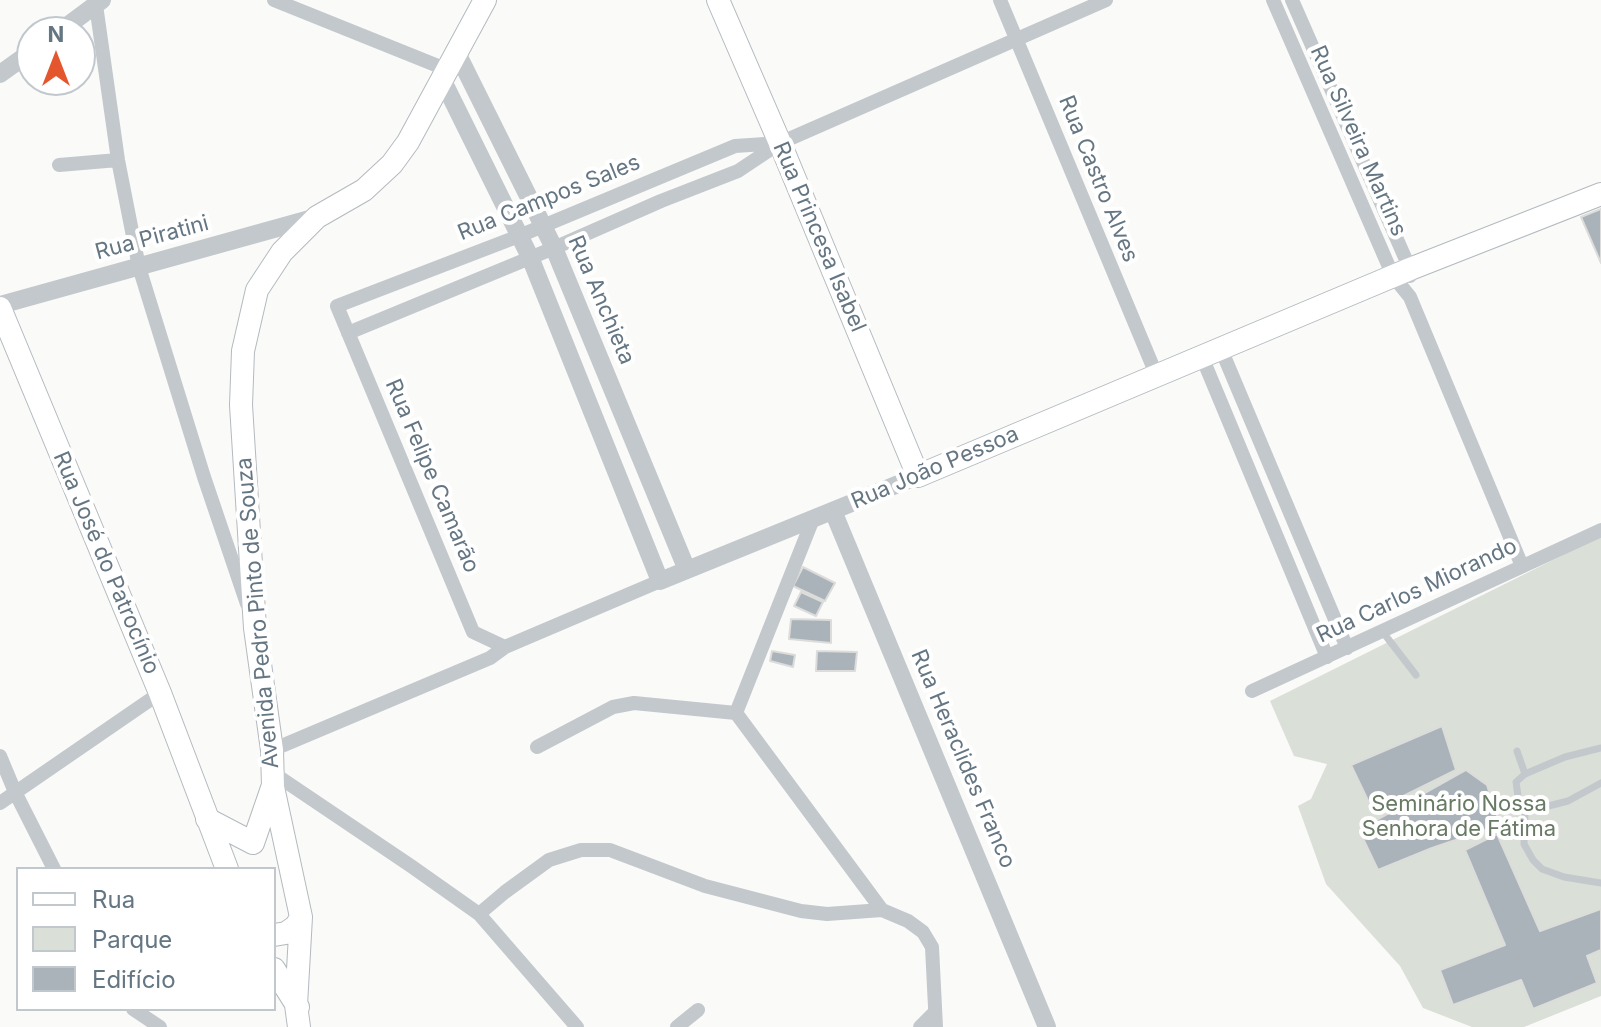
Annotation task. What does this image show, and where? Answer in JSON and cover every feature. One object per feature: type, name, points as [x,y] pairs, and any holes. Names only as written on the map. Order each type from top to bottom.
[{"type":"main road","name":"Avenida Pedro Pinto de Souza","points":[[298,1016],[301,917],[273,780],[272,750],[255,628],[241,405],[243,351],[257,290],[282,252],[317,217],[364,190],[392,164],[408,142],[485,0]]},
{"type":"main road","name":"Rua Princesa Isabel","points":[[718,0],[918,476]]},
{"type":"main road","name":"Rua João Pessoa","points":[[918,476],[1156,374],[1601,194]]},
{"type":"main road","name":"Rua José do Patrocínio","points":[[0,307],[160,693],[226,867]]},
{"type":"main road","name":"Avenida Pedro Pinto de Souza","points":[[236,867],[253,843],[273,780]]},
{"type":"main road","points":[[207,819],[253,843],[273,848],[286,856],[290,863]]},
{"type":"main road","points":[[276,935],[286,933],[296,926],[301,917]]},
{"type":"main road","points":[[276,973],[305,1027]]},
{"type":"street","points":[[274,0],[449,68],[530,257],[660,581]]},
{"type":"street","name":"Rua Castro Alves","points":[[1000,0],[1156,374]]},
{"type":"street","name":"Rua Campos Sales","points":[[348,333],[738,171],[780,143],[1106,0]]},
{"type":"street","name":"Rua Silveira Martins","points":[[1273,0],[1305,75],[1401,273]]},
{"type":"street","name":"Rua Silveira Martins","points":[[1292,0],[1410,297],[1522,566]]},
{"type":"street","points":[[81,16],[99,3],[118,160],[139,267],[255,628]]},
{"type":"street","points":[[1305,75],[1321,67]]},
{"type":"street","name":"Rua Anchieta","points":[[449,68],[554,248],[687,570]]},
{"type":"street","name":"Rua Campos Sales","points":[[337,306],[519,236],[735,146],[780,143]]},
{"type":"street","points":[[59,165],[118,160]]},
{"type":"street","points":[[652,180],[661,201]]},
{"type":"street","name":"Rua Piratini","points":[[0,307],[317,217]]},
{"type":"street","name":"Rua Felipe Camarão","points":[[337,306],[473,632],[505,647]]},
{"type":"street","points":[[1211,353],[1347,648]]},
{"type":"street","points":[[1211,353],[1327,657]]},
{"type":"street","points":[[594,417],[619,405]]},
{"type":"street","name":"Rua João Pessoa","points":[[272,750],[490,658],[505,647],[660,581],[918,476]]},
{"type":"street","name":"Rua Heraclides Franco","points":[[833,511],[1047,1027]]},
{"type":"street","points":[[736,713],[813,519]]},
{"type":"street","name":"Rua Carlos Miorando","points":[[1252,691],[1601,530]]},
{"type":"street","points":[[0,803],[160,693]]},
{"type":"street","points":[[537,747],[613,707],[634,703],[736,713],[882,910]]},
{"type":"street","points":[[0,756],[53,867]]},
{"type":"street","points":[[273,780],[411,866],[479,914],[577,1027]]},
{"type":"street","points":[[479,914],[549,860],[581,850],[610,850],[705,886],[801,911],[827,914],[882,910],[908,921],[923,932],[932,947],[935,1020],[920,1027]]},
{"type":"street","points":[[677,1027],[698,1010]]},
{"type":"street","points":[[136,1011],[160,1027]]},
{"type":"lane","points":[[1382,631],[1416,675]]},
{"type":"lane","points":[[1601,748],[1565,757],[1525,774],[1516,782],[1519,803],[1525,812],[1524,844],[1528,853],[1542,869],[1564,877],[1601,883]]},
{"type":"lane","points":[[1517,751],[1525,774]]},
{"type":"lane","points":[[1525,812],[1568,801],[1601,783]]},
{"type":"green space","name":"Seminário Nossa Senhora de Fátima","points":[[1601,536],[1601,996],[1524,1027],[1472,1027],[1423,1008],[1400,966],[1326,884],[1298,806],[1311,799],[1327,764],[1294,756],[1270,701]]},
{"type":"building","points":[[1601,209],[1601,263],[1581,217]]},
{"type":"building","points":[[803,567],[835,583],[825,601],[793,586]]},
{"type":"building","points":[[801,592],[823,602],[816,616],[794,606]]},
{"type":"building","points":[[791,619],[831,620],[831,643],[789,639]]},
{"type":"building","points":[[772,651],[795,655],[793,667],[770,661]]},
{"type":"building","points":[[817,651],[857,652],[855,671],[816,671]]},
{"type":"building","points":[[1442,726],[1456,770],[1373,811],[1351,765]]},
{"type":"building","points":[[1466,770],[1487,785],[1500,825],[1378,870],[1359,830]]},
{"type":"building","points":[[1497,834],[1540,931],[1601,909],[1601,950],[1587,956],[1597,983],[1533,1009],[1521,980],[1453,1005],[1440,970],[1505,945],[1465,850]]}]
